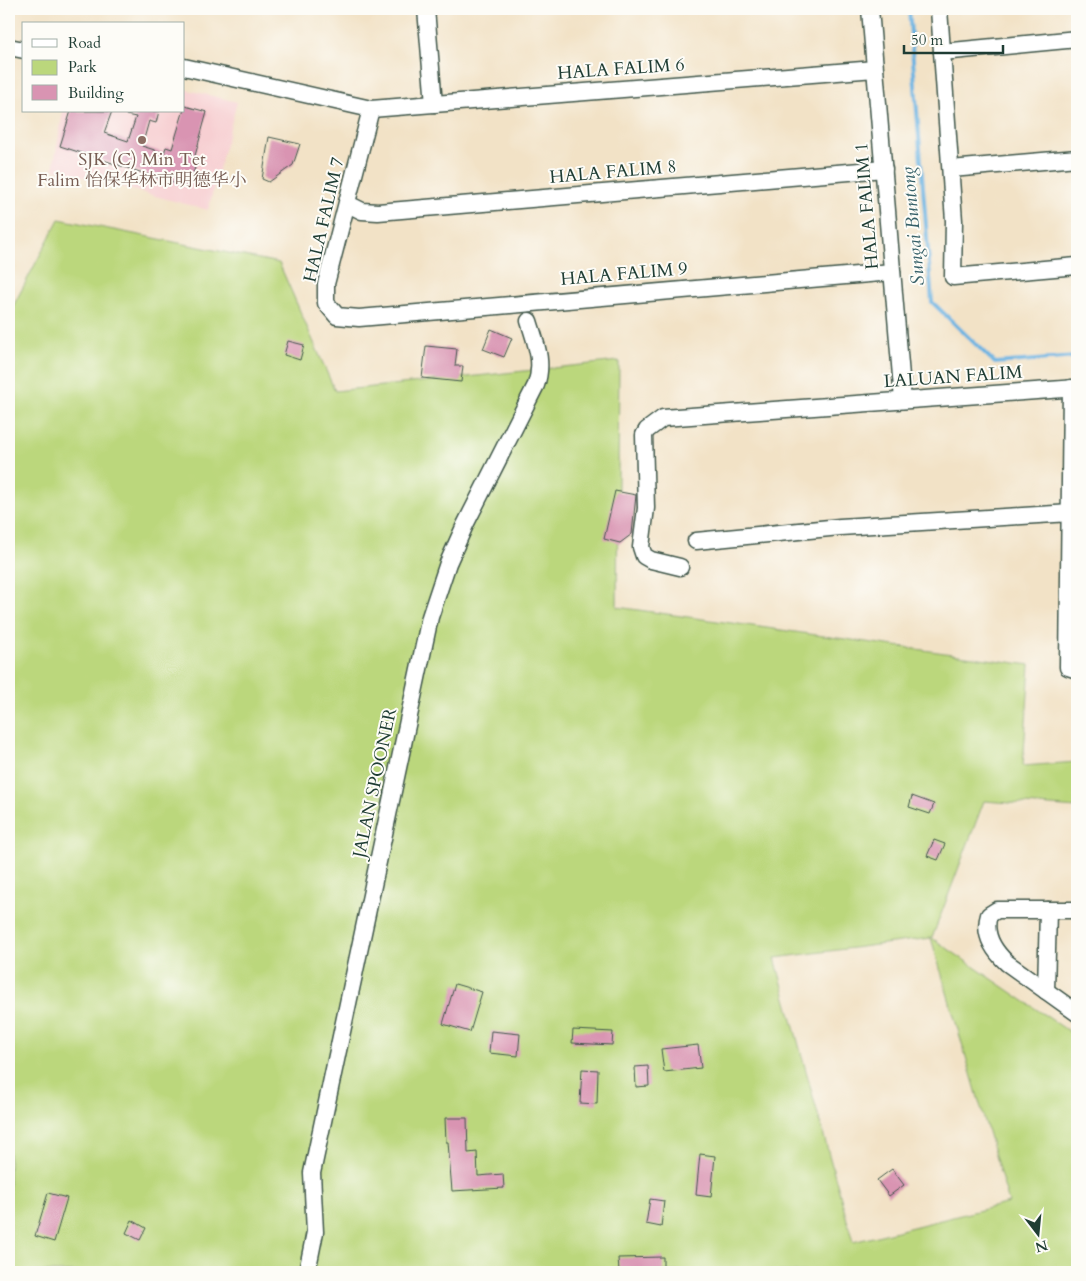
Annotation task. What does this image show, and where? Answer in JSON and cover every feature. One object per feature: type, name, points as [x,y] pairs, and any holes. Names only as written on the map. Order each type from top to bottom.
[{"type":"street","points":[[426,9],[434,104]]},
{"type":"street","name":"HALA FALIM 1","points":[[870,9],[903,400]]},
{"type":"street","points":[[939,9],[954,221],[953,277],[1077,266]]},
{"type":"street","points":[[942,52],[1077,39]]},
{"type":"street","points":[[9,47],[22,50]]},
{"type":"street","name":"HALA FALIM 6","points":[[185,67],[371,108],[875,69]]},
{"type":"street","name":"HALA FALIM 7","points":[[359,318],[337,316],[326,303],[326,284],[371,108]]},
{"type":"street","points":[[950,169],[1077,158]]},
{"type":"street","name":"HALA FALIM 8","points":[[348,204],[362,211],[378,212],[884,169]]},
{"type":"street","name":"HALA FALIM 9","points":[[359,318],[892,272]]},
{"type":"street","name":"JALAN SPOONER","points":[[307,1272],[315,1232],[312,1174],[430,617],[448,563],[464,525],[536,385],[541,371],[540,359],[529,321]]},
{"type":"street","points":[[1073,668],[1071,513],[1074,388]]},
{"type":"street","name":"LALUAN FALIM","points":[[680,567],[651,560],[644,556],[641,547],[646,508],[644,435],[647,430],[664,418],[1074,388]]},
{"type":"street","points":[[696,541],[840,527],[1071,513]]},
{"type":"street","points":[[1077,910],[997,910],[989,914],[987,922],[990,943],[997,953],[1077,1013]]},
{"type":"street","points":[[1046,991],[1048,910]]},
{"type":"shaded area","name":"SJK (C) Min Tet Falim 怡保华林市明德华小","points":[[185,89],[237,102],[208,210],[53,169],[63,112],[185,112]]},
{"type":"green space","points":[[59,219],[279,263],[335,391],[619,361],[617,607],[1030,665],[1023,766],[1077,762],[1077,808],[984,801],[932,938],[1077,1037],[1077,1272],[9,1272],[9,314]],"holes":[[[931,938],[1009,1203],[853,1242],[775,958]]]},
{"type":"building","points":[[185,106],[207,112],[193,163],[196,164],[189,188],[60,146],[71,112],[112,112],[104,133],[128,141],[136,117],[126,115],[126,112],[159,112],[156,123],[149,121],[142,146],[164,153],[166,147],[172,149],[183,112],[185,112]]},
{"type":"building","points":[[269,137],[300,144],[293,165],[269,182],[262,179]]},
{"type":"building","points":[[491,329],[512,338],[504,357],[483,349]]},
{"type":"building","points":[[288,341],[304,345],[300,360],[284,355]]},
{"type":"building","points":[[426,346],[457,349],[455,366],[463,366],[461,382],[422,378]]},
{"type":"building","points":[[615,491],[636,495],[632,534],[620,543],[604,539]]},
{"type":"building","points":[[912,796],[934,804],[930,814],[909,807]]},
{"type":"building","points":[[934,840],[945,844],[938,860],[927,856]]},
{"type":"building","points":[[455,984],[482,992],[470,1032],[443,1024]]},
{"type":"building","points":[[573,1030],[613,1032],[612,1045],[572,1043]]},
{"type":"building","points":[[491,1031],[520,1034],[518,1056],[489,1053]]},
{"type":"building","points":[[698,1045],[701,1068],[664,1072],[661,1049]]},
{"type":"building","points":[[648,1066],[649,1086],[636,1087],[635,1067]]},
{"type":"building","points":[[582,1069],[598,1070],[597,1104],[580,1103]]},
{"type":"building","points":[[445,1118],[467,1118],[468,1153],[477,1152],[478,1176],[503,1174],[504,1188],[452,1191]]},
{"type":"building","points":[[700,1154],[715,1156],[711,1197],[696,1195]]},
{"type":"building","points":[[892,1169],[904,1185],[889,1196],[877,1180]]},
{"type":"building","points":[[48,1193],[67,1198],[54,1242],[35,1236]]},
{"type":"building","points":[[650,1199],[664,1201],[661,1227],[646,1224]]},
{"type":"building","points":[[132,1220],[146,1228],[140,1240],[126,1233]]},
{"type":"building","points":[[663,1257],[663,1271],[619,1271],[618,1258]]},
{"type":"waterway","name":"Sungai Buntong","points":[[909,9],[932,302],[995,363],[1077,357]]},
{"type":"place","name":"SJK (C) Min Tet Falim 怡保华林市明德华小","points":[[142,140]]}]
